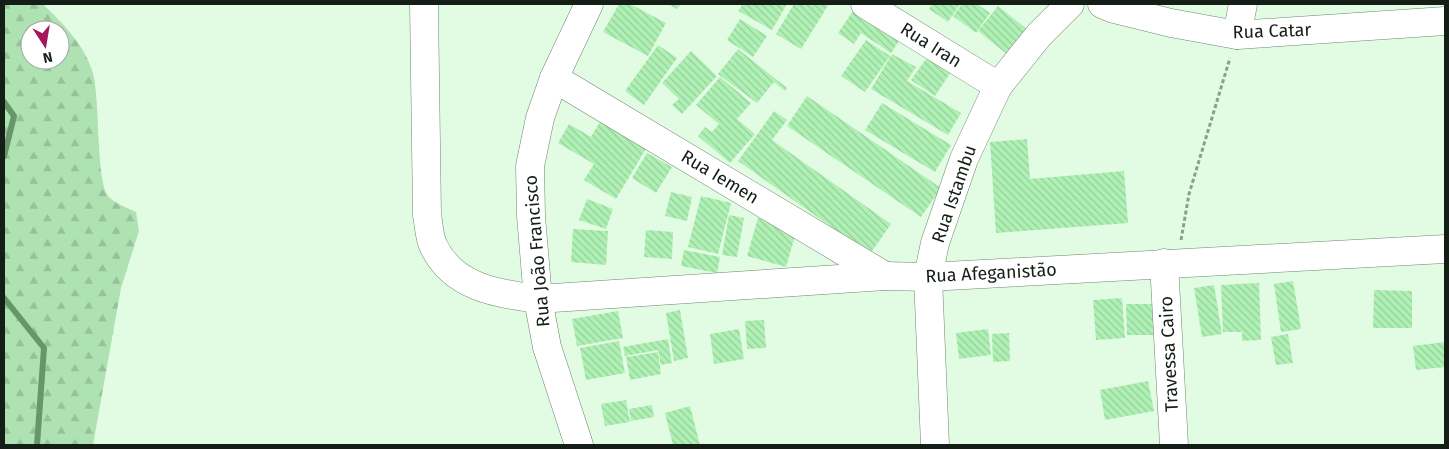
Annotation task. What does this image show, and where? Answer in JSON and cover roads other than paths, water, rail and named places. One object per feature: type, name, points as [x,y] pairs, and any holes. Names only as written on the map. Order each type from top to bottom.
[{"type":"street","name":"Rua Afeganistão","points":[[424,4],[427,215],[433,244],[444,263],[458,277],[507,295],[538,299],[885,276],[928,277],[1445,249]]},
{"type":"street","name":"Rua João Francisco","points":[[579,445],[547,347],[538,299],[531,216],[530,166],[540,118],[554,78],[589,4]]},
{"type":"street","name":"Rua Iran","points":[[865,4],[998,86]]},
{"type":"street","name":"Rua Istambu","points":[[935,445],[928,277],[935,243],[964,159],[998,86],[1039,35],[1070,4]]},
{"type":"street","name":"Rua Catar","points":[[1102,4],[1114,10],[1171,24],[1237,35],[1445,22]]},
{"type":"street","points":[[1237,35],[1243,4]]},
{"type":"street","name":"Rua Iemen","points":[[554,78],[885,276]]},
{"type":"street","name":"Travessa Cairo","points":[[1171,263],[1174,445]]},
{"type":"waterway","points":[[4,102],[14,116],[4,156]]},
{"type":"waterway","points":[[4,298],[44,348],[37,445]]}]
